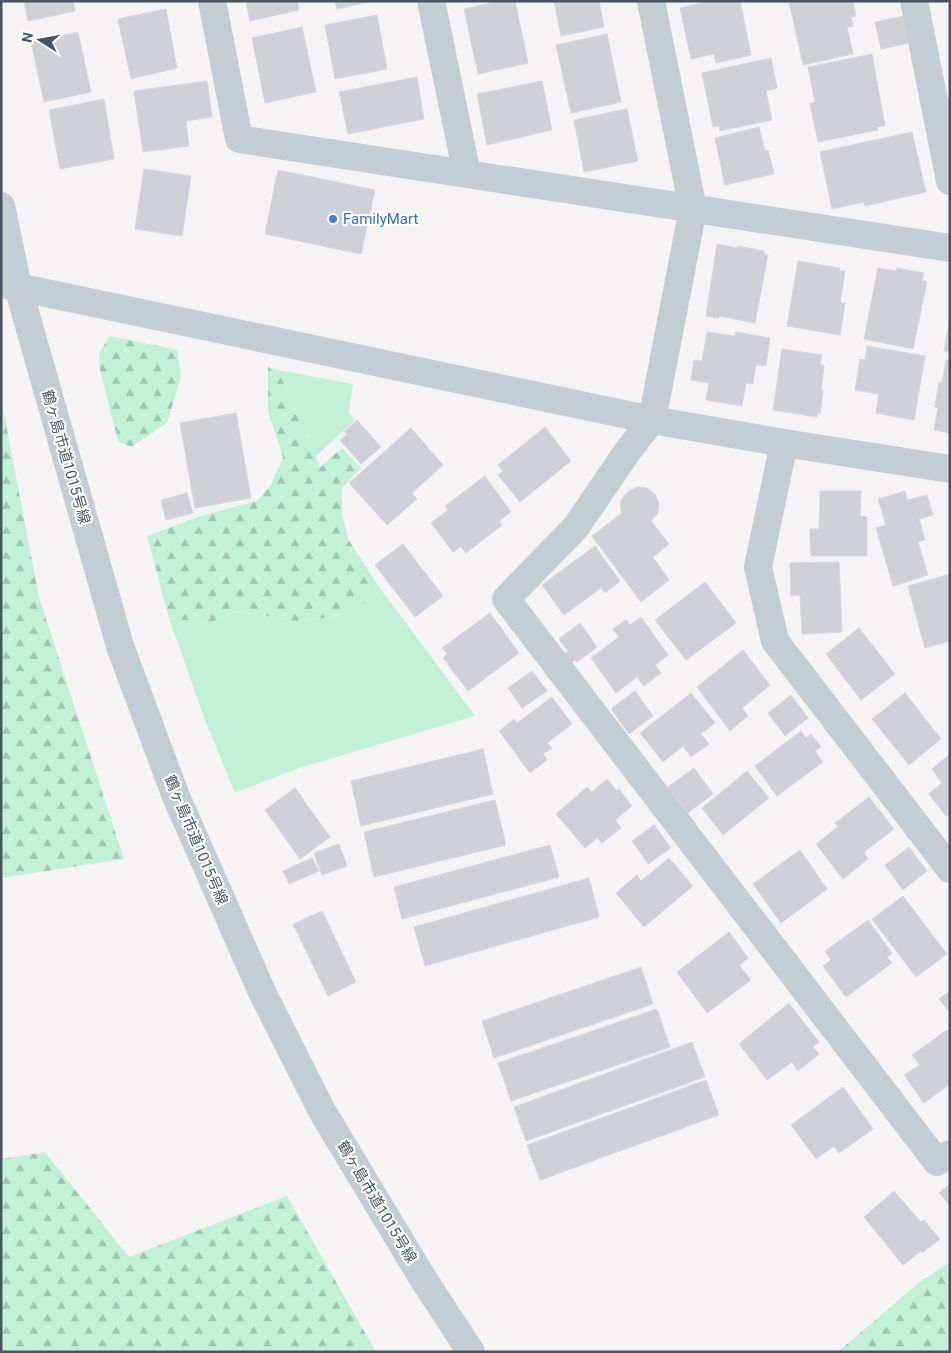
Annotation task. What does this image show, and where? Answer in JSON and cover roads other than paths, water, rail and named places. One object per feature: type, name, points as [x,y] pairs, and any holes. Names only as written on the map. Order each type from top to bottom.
[{"type":"street","points":[[212,1],[239,139],[950,248]]},
{"type":"street","points":[[431,1],[467,174]]},
{"type":"street","points":[[651,1],[693,209],[652,420],[576,527],[506,599],[937,1162],[950,1154]]},
{"type":"street","points":[[914,1],[950,181]]},
{"type":"street","name":"鶴ヶ島市道1015号線","points":[[1,206],[10,285],[120,646],[175,794],[262,992],[322,1111],[422,1277],[471,1352]]},
{"type":"street","points":[[10,285],[652,420],[950,469]]},
{"type":"street","points":[[784,443],[758,567],[775,641],[950,869]]},
{"type":"place","name":"FamilyMart","points":[[333,219]]}]
